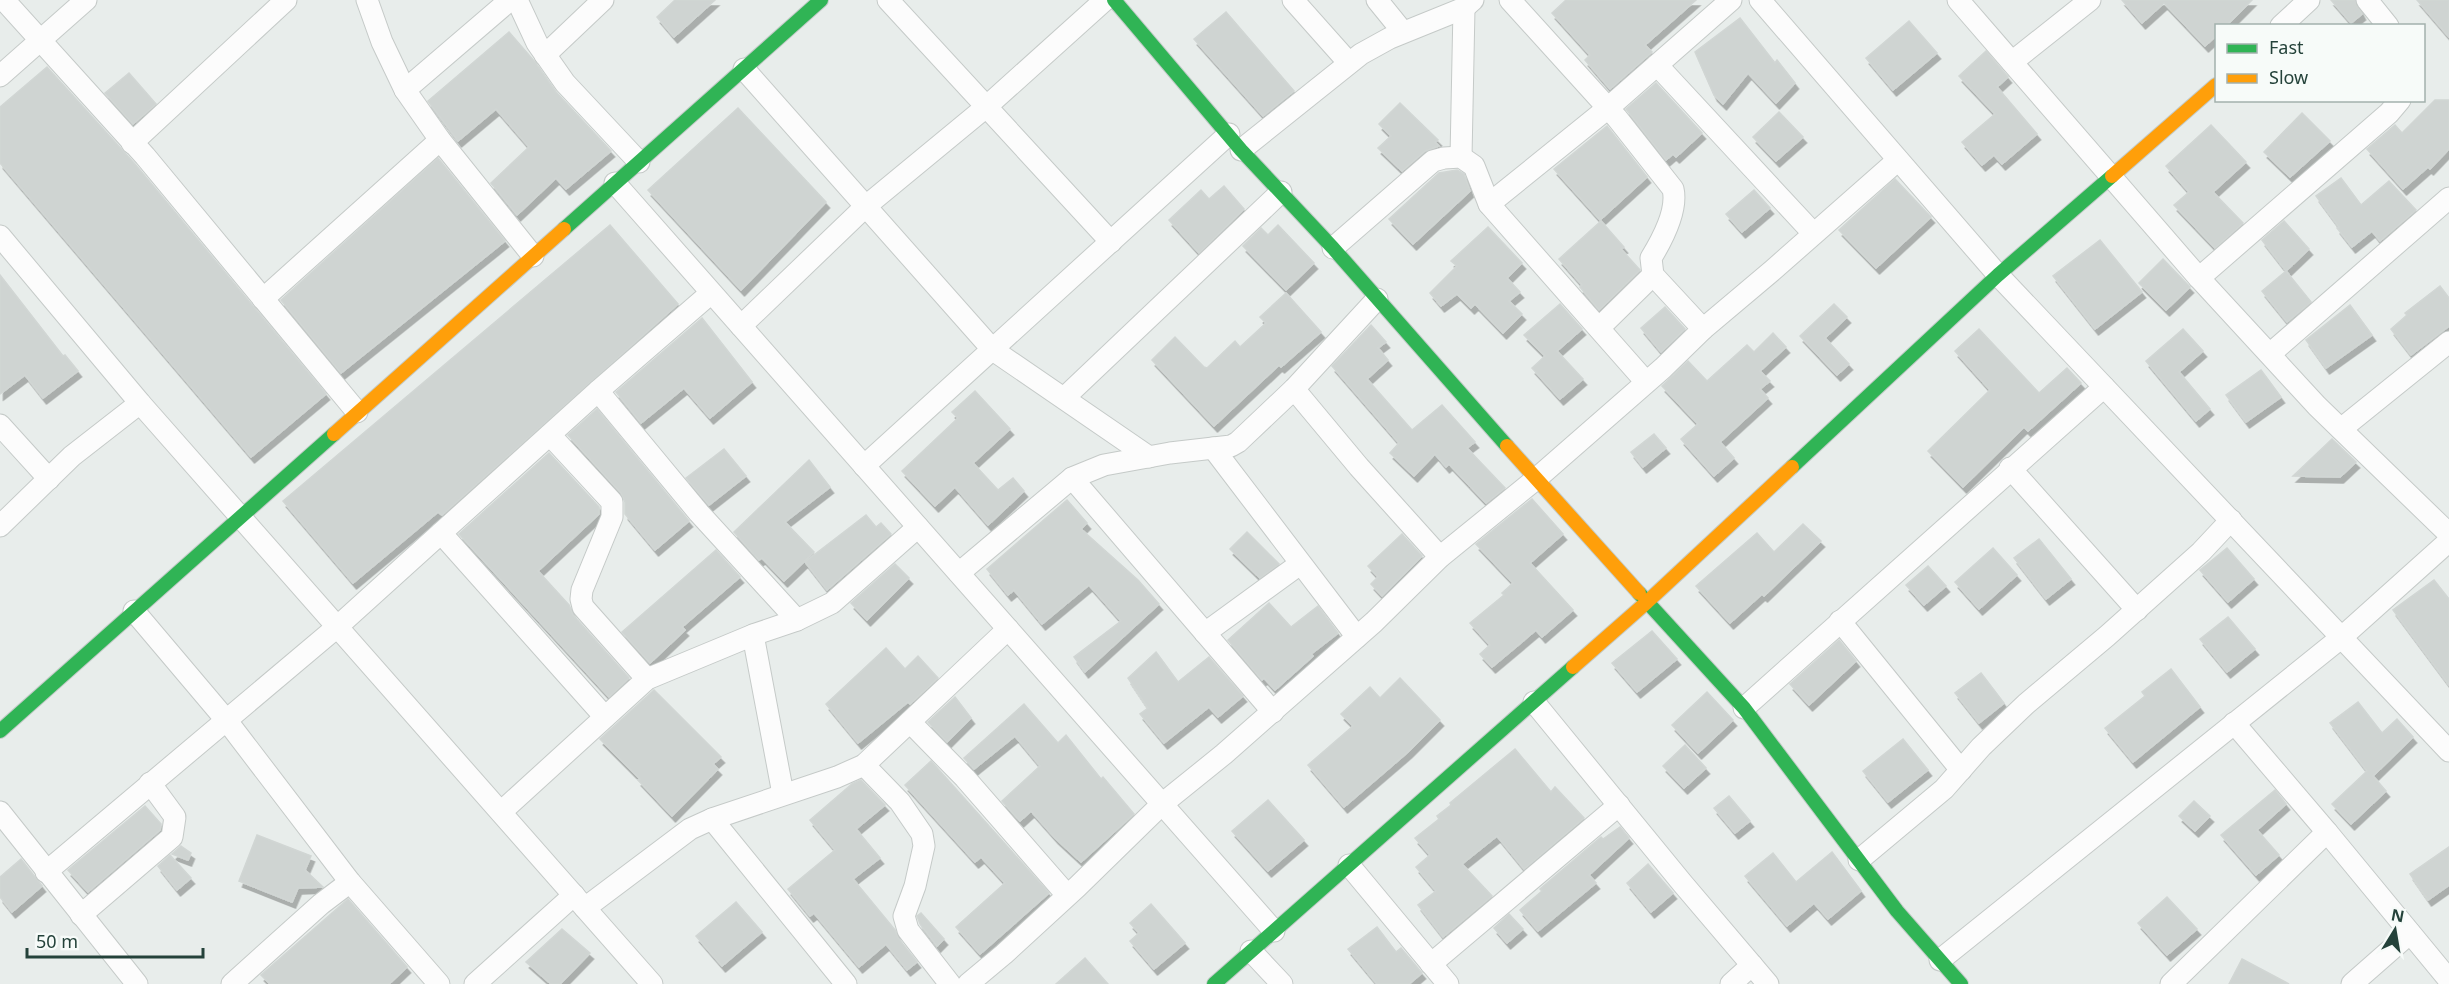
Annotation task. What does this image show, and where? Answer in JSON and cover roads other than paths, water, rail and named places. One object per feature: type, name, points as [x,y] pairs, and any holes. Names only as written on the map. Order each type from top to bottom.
[{"type":"street","points":[[4,0],[132,143],[357,412]]},
{"type":"street","points":[[0,76],[86,0]]},
{"type":"street","points":[[132,143],[286,0]]},
{"type":"street","points":[[367,0],[382,42],[405,90],[440,140],[533,256]]},
{"type":"street","points":[[405,90],[510,0]]},
{"type":"street","points":[[517,0],[545,55],[565,83],[639,162]]},
{"type":"street","points":[[545,55],[603,0]]},
{"type":"street","points":[[0,731],[821,0]]},
{"type":"street","points":[[888,0],[1111,242]]},
{"type":"street","points":[[741,326],[866,206],[986,107],[1105,0]]},
{"type":"street","points":[[1114,0],[1235,142],[1333,248],[1536,479],[1744,708],[1897,911],[1960,983]]},
{"type":"street","points":[[1293,0],[1349,63]]},
{"type":"street","points":[[1377,0],[1403,32]]},
{"type":"street","points":[[1510,0],[1608,108],[1673,189],[1675,198],[1673,208],[1651,258],[1653,276],[1703,329]]},
{"type":"street","points":[[1489,204],[1608,108],[1731,0]]},
{"type":"street","points":[[1760,0],[1998,275],[2449,751]]},
{"type":"street","points":[[1958,0],[2199,278],[2317,406],[2449,534]]},
{"type":"street","points":[[2012,62],[2090,0]]},
{"type":"street","points":[[2367,0],[2386,24]]},
{"type":"street","points":[[2283,24],[2300,3]]},
{"type":"street","points":[[864,466],[1111,242],[1235,142],[1361,54],[1403,32],[1468,4],[1461,157]]},
{"type":"street","points":[[1657,64],[1813,233]]},
{"type":"street","points":[[744,69],[993,350],[1149,457]]},
{"type":"street","points":[[1214,984],[1647,602],[1998,275],[2215,87]]},
{"type":"street","points":[[2199,278],[2398,102]]},
{"type":"street","points":[[263,299],[440,140]]},
{"type":"street","points":[[1333,248],[1433,161],[1461,157],[1474,166],[1489,204],[1646,382]]},
{"type":"street","points":[[968,984],[1067,895],[1162,804],[1273,712],[1357,637],[1440,557],[1536,479],[1703,329],[1898,160]]},
{"type":"street","points":[[615,183],[1274,931]]},
{"type":"street","points":[[1064,398],[1281,192]]},
{"type":"street","points":[[2270,354],[2448,199]]},
{"type":"street","points":[[0,236],[140,403],[652,984]]},
{"type":"street","points":[[1599,328],[1653,276]]},
{"type":"street","points":[[46,872],[338,627],[598,391],[711,293]]},
{"type":"street","points":[[958,573],[1072,478],[1104,465],[1231,446],[1238,442],[1294,389],[1377,299]]},
{"type":"street","points":[[2342,429],[2449,342]]},
{"type":"street","points":[[1744,708],[2010,468],[2104,387]]},
{"type":"street","points":[[1294,389],[1359,467],[1440,557]]},
{"type":"street","points":[[598,391],[699,513],[797,620]]},
{"type":"street","points":[[2,521],[72,456],[140,403]]},
{"type":"street","points":[[0,425],[49,479]]},
{"type":"street","points":[[550,435],[612,502],[612,517],[582,590],[583,607],[647,679]]},
{"type":"street","points":[[1213,448],[1357,637]]},
{"type":"street","points":[[2010,468],[2137,610]]},
{"type":"street","points":[[1072,478],[1273,712]]},
{"type":"street","points":[[1859,860],[1944,789],[2026,704],[2137,610],[2201,552],[2231,520]]},
{"type":"street","points":[[501,812],[647,679],[753,635],[797,620],[832,603],[918,527]]},
{"type":"street","points":[[441,533],[605,717]]},
{"type":"street","points":[[1940,960],[2342,637],[2449,541]]},
{"type":"street","points":[[1205,633],[1300,564]]},
{"type":"street","points":[[134,611],[226,721],[350,882],[439,984]]},
{"type":"street","points":[[1840,621],[1961,770]]},
{"type":"street","points":[[475,984],[580,902],[690,829],[712,819],[837,777],[864,765],[1008,629]]},
{"type":"street","points":[[753,635],[783,794]]},
{"type":"street","points":[[1534,702],[1768,984]]},
{"type":"street","points":[[910,722],[965,778],[1067,895]]},
{"type":"street","points":[[2234,723],[2449,980]]},
{"type":"street","points":[[864,765],[900,802],[922,834],[924,846],[915,886],[904,916],[908,930],[950,984]]},
{"type":"street","points":[[81,915],[172,837],[175,817],[150,783]]},
{"type":"street","points":[[1431,964],[1619,805]]},
{"type":"street","points":[[0,812],[137,984]]},
{"type":"street","points":[[712,819],[846,984]]},
{"type":"street","points":[[2171,984],[2327,832]]},
{"type":"street","points":[[1349,865],[1448,984]]},
{"type":"street","points":[[231,984],[321,904],[350,882]]},
{"type":"street","points":[[2352,984],[2410,933]]},
{"type":"street","points":[[1251,951],[1282,984]]},
{"type":"street","points":[[1731,984],[1752,965]]}]
